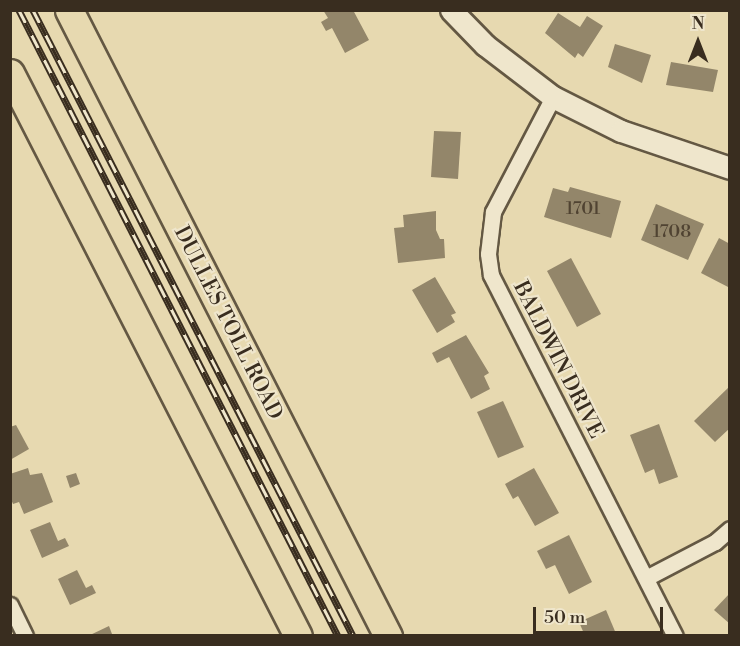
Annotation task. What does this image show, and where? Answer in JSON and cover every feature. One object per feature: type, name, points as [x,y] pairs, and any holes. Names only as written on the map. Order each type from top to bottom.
[{"type":"highway","name":"DULLES TOLL ROAD","points":[[69,10],[388,636]]},
{"type":"highway","points":[[10,73],[298,636]]},
{"type":"main road","points":[[451,10],[485,45],[553,97],[621,131],[729,168]]},
{"type":"street","name":"BALDWIN DRIVE","points":[[553,97],[493,212],[488,254],[492,275],[675,636]]},
{"type":"street","points":[[646,578],[715,542],[729,529]]},
{"type":"street","points":[[10,605],[25,636]]},
{"type":"building","points":[[323,10],[353,10],[369,40],[345,53],[332,28],[326,31],[321,22],[328,18]]},
{"type":"building","points":[[558,13],[580,27],[587,16],[603,26],[583,57],[578,53],[575,58],[545,33]]},
{"type":"building","points":[[615,44],[651,55],[642,83],[608,67]]},
{"type":"building","points":[[671,62],[718,70],[713,92],[666,85]]},
{"type":"building","points":[[434,131],[461,132],[458,179],[431,177]]},
{"type":"building","points":[[570,187],[621,201],[611,238],[544,217],[553,188],[568,192]]},
{"type":"building","points":[[656,204],[704,224],[688,260],[641,240]]},
{"type":"building","points":[[436,211],[436,230],[440,239],[444,239],[445,258],[398,263],[394,228],[404,227],[403,215]]},
{"type":"building","points":[[719,238],[730,244],[730,288],[701,273]]},
{"type":"building","points":[[571,258],[601,314],[577,327],[547,271]]},
{"type":"building","points":[[435,277],[456,313],[451,315],[455,322],[437,333],[412,290]]},
{"type":"building","points":[[466,335],[489,373],[484,376],[490,389],[471,399],[449,357],[437,363],[432,353]]},
{"type":"building","points":[[730,386],[730,428],[715,442],[694,421]]},
{"type":"building","points":[[503,401],[524,447],[498,458],[477,412]]},
{"type":"building","points":[[659,424],[678,477],[659,484],[654,469],[645,473],[630,435]]},
{"type":"building","points":[[16,425],[29,449],[10,460],[10,427]]},
{"type":"building","points":[[28,468],[30,475],[42,473],[53,502],[24,514],[19,502],[13,504],[10,497],[10,474]]},
{"type":"building","points":[[534,468],[559,513],[535,526],[518,496],[513,499],[505,484]]},
{"type":"building","points":[[76,473],[80,484],[70,488],[66,476]]},
{"type":"building","points":[[50,522],[58,541],[65,538],[69,546],[42,558],[30,530]]},
{"type":"building","points":[[569,535],[592,582],[569,594],[555,565],[546,569],[537,551]]},
{"type":"building","points":[[77,570],[86,588],[92,585],[96,593],[70,605],[58,579]]},
{"type":"building","points":[[730,593],[730,624],[714,610]]},
{"type":"building","points":[[606,610],[617,636],[585,636],[579,622]]},
{"type":"building","points":[[109,626],[112,634],[88,636]]},
{"type":"railway","points":[[19,10],[338,636]]},
{"type":"railway","points":[[33,10],[353,636]]}]
